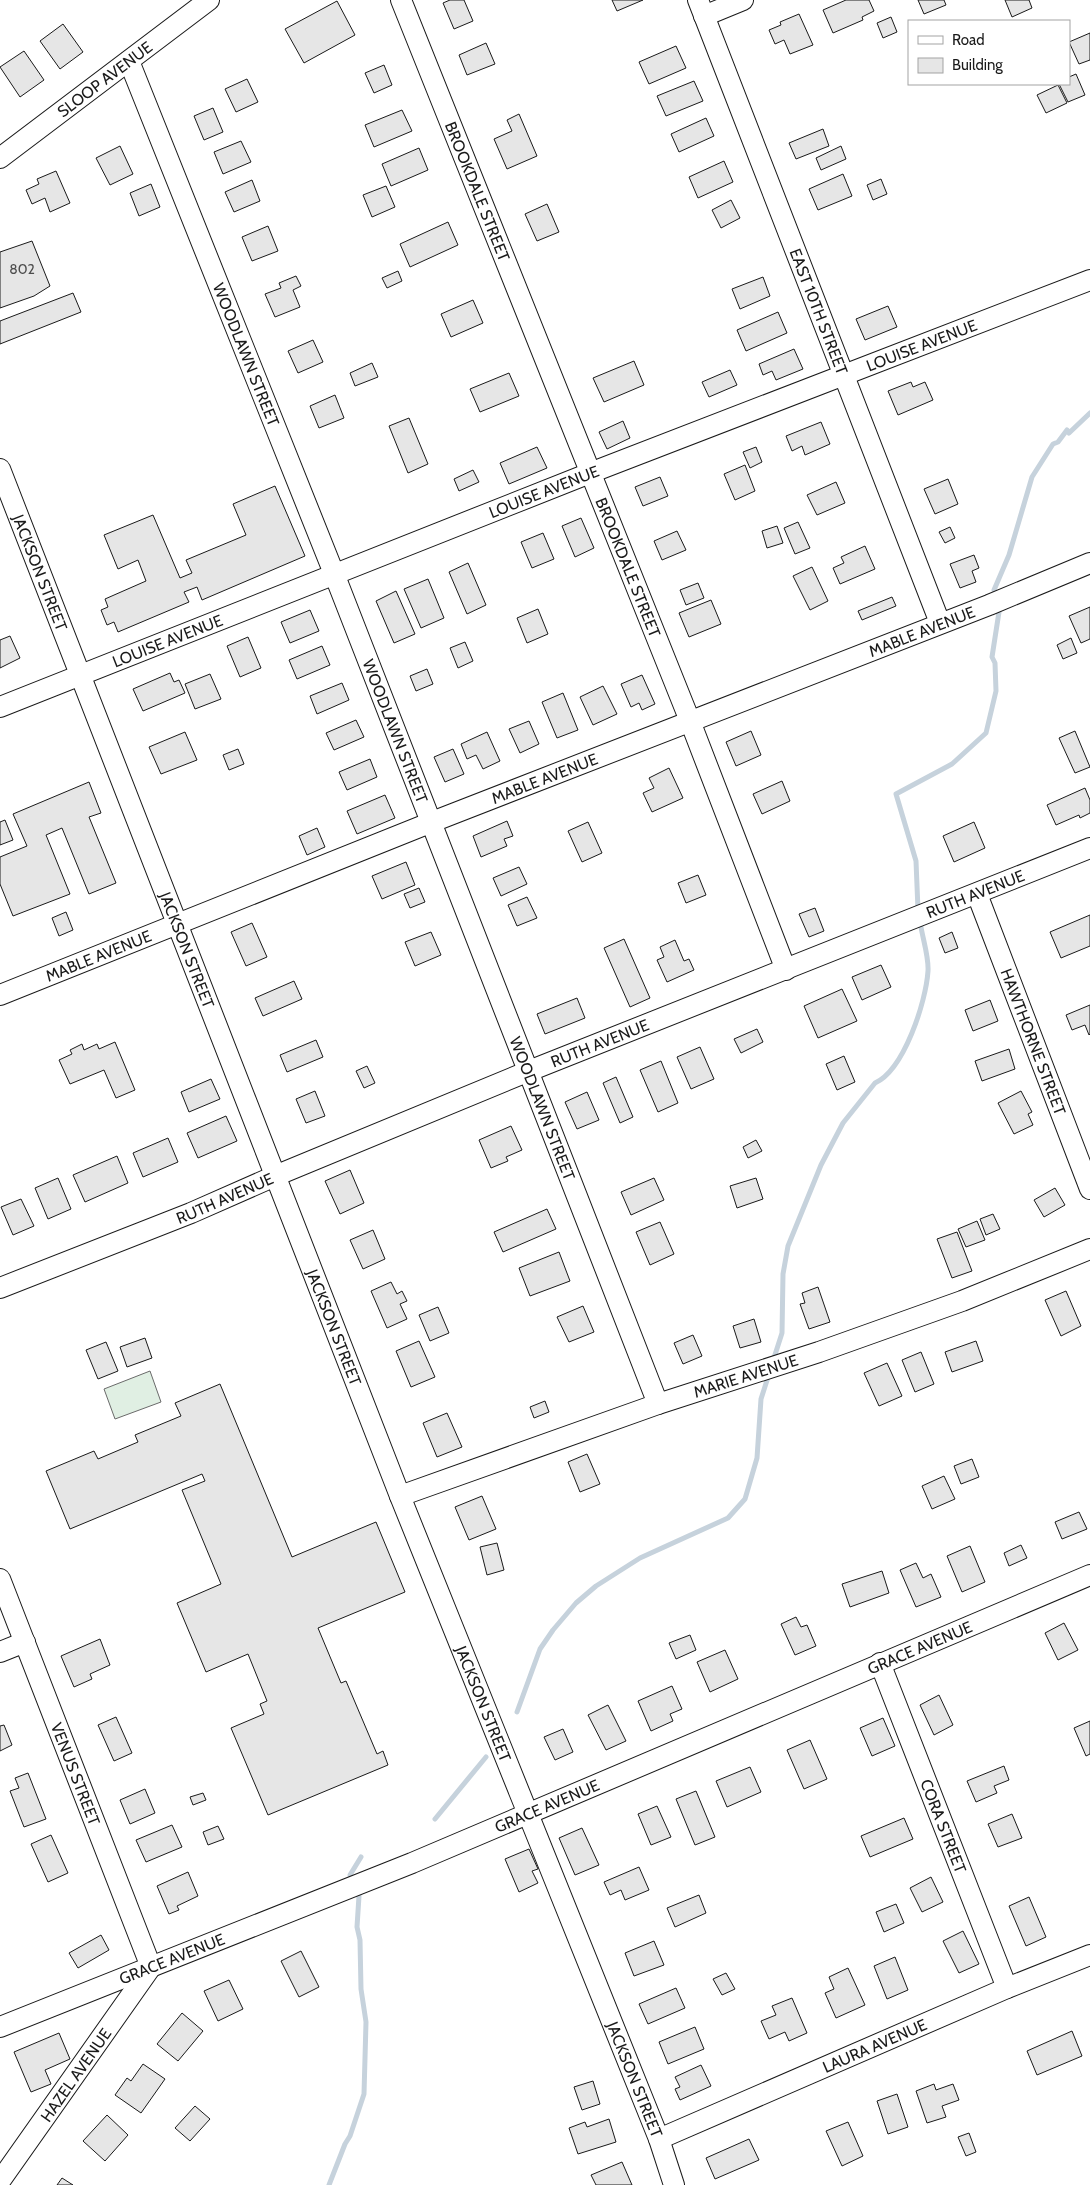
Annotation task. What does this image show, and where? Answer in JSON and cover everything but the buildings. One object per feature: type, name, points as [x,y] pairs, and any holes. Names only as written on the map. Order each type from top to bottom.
[{"type":"street","name":"SLOOP AVENUE","points":[[0,158],[209,0]]},
{"type":"street","name":"BROOKDALE STREET","points":[[401,0],[690,721],[786,970]]},
{"type":"street","points":[[701,8],[744,0]]},
{"type":"street","name":"EAST 10TH STREET","points":[[701,8],[940,623]]},
{"type":"street","name":"WOODLAWN STREET","points":[[129,61],[432,822],[658,1404]]},
{"type":"street","name":"LOUISE AVENUE","points":[[0,707],[335,576],[590,473],[1090,280]]},
{"type":"street","name":"JACKSON STREET","points":[[0,469],[82,674],[176,926],[400,1496],[659,2139],[674,2185]]},
{"type":"street","name":"MABLE AVENUE","points":[[0,995],[432,822],[1090,563]]},
{"type":"street","name":"RUTH AVENUE","points":[[0,1288],[191,1213],[275,1176],[529,1071],[1090,848]]},
{"type":"street","name":"HAWTHORNE STREET","points":[[977,894],[1090,1189]]},
{"type":"street","name":"MARIE AVENUE","points":[[400,1496],[658,1404],[784,1363],[962,1301],[1090,1248]]},
{"type":"street","name":"GRACE AVENUE","points":[[0,2027],[366,1882],[1090,1575]]},
{"type":"street","name":"VENUS STREET","points":[[0,1579],[150,1967]]},
{"type":"street","points":[[0,1652],[25,1642]]},
{"type":"street","name":"CORA STREET","points":[[880,1663],[1007,1988]]},
{"type":"street","name":"LAURA AVENUE","points":[[659,2139],[1007,1988],[1090,1955]]},
{"type":"street","name":"HAZEL AVENUE","points":[[0,2181],[150,1967]]},
{"type":"green space","points":[[150,1371],[161,1402],[115,1419],[104,1389]]},
{"type":"waterway","points":[[994,590],[1009,555],[1032,477],[1053,444],[1058,442],[1067,430],[1069,433],[1090,413]]},
{"type":"waterway","points":[[918,910],[916,861],[896,794],[952,764],[986,733],[996,691],[995,663],[992,657],[999,612]]},
{"type":"waterway","points":[[773,1361],[782,1333],[783,1274],[788,1246],[821,1165],[843,1123],[875,1083],[886,1076],[895,1064],[912,1034],[918,1017],[928,971],[920,921]]},
{"type":"waterway","points":[[517,1712],[540,1649],[576,1603],[596,1586],[640,1558],[728,1518],[745,1499],[757,1458],[761,1399],[769,1374]]},
{"type":"waterway","points":[[435,1819],[486,1757]]},
{"type":"waterway","points":[[353,1881],[350,1875],[361,1857]]},
{"type":"waterway","points":[[329,2185],[350,2136],[364,2094],[366,2022],[361,1989],[360,1940],[357,1927],[359,1896],[356,1889]]}]
